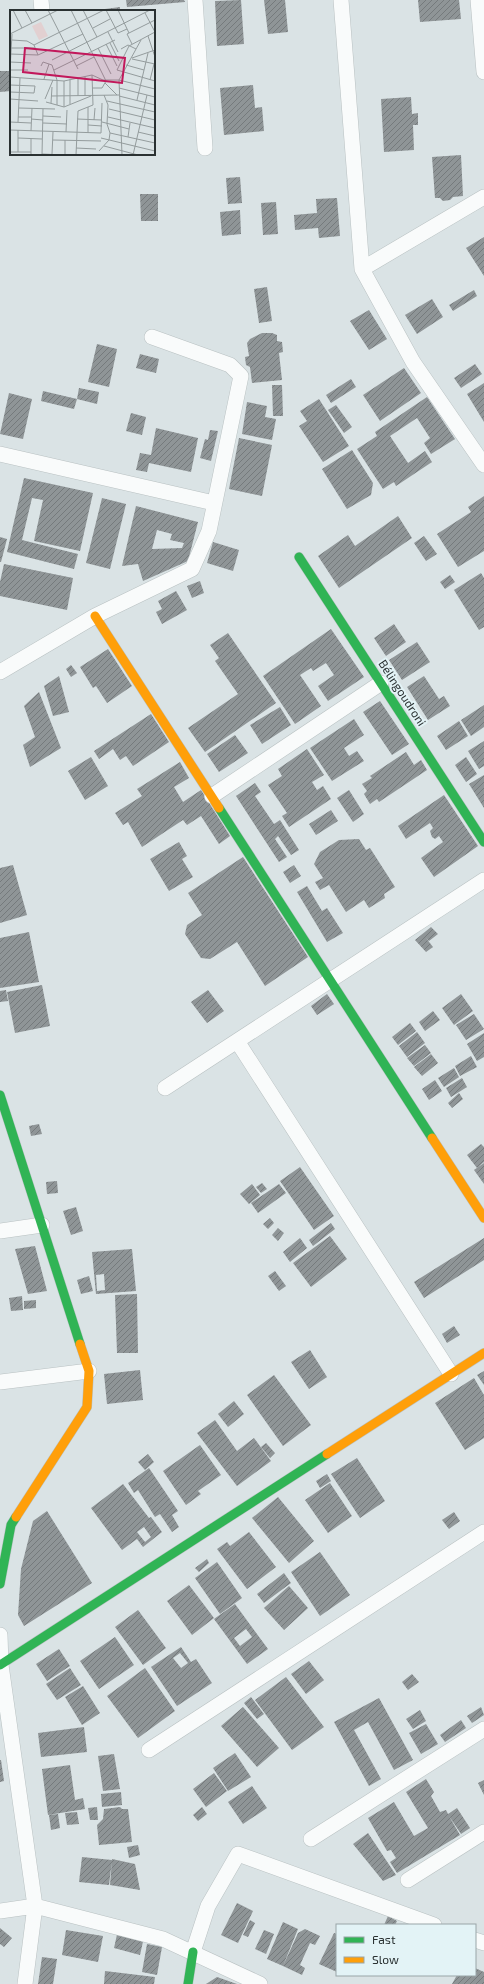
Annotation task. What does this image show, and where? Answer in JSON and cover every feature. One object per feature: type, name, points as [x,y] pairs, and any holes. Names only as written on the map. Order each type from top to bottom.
[{"type":"street","points":[[41,0],[42,10]]},
{"type":"street","points":[[195,0],[205,148]]},
{"type":"street","points":[[341,0],[362,269],[413,362],[484,465]]},
{"type":"street","points":[[478,0],[484,72]]},
{"type":"street","points":[[362,269],[484,197]]},
{"type":"street","points":[[0,672],[95,616],[192,569],[209,530],[241,376],[230,365],[152,337]]},
{"type":"street","points":[[0,454],[214,503]]},
{"type":"street","name":"Bélingoudroni","points":[[299,557],[484,842]]},
{"type":"street","points":[[95,616],[484,1218]]},
{"type":"street","points":[[212,796],[381,684]]},
{"type":"street","points":[[165,1088],[484,880]]},
{"type":"street","points":[[237,1041],[451,1374]]},
{"type":"street","points":[[0,1095],[89,1371],[87,1406],[11,1525],[0,1584]]},
{"type":"street","points":[[0,1231],[42,1225]]},
{"type":"street","points":[[0,1665],[484,1353]]},
{"type":"street","points":[[0,1382],[89,1371]]},
{"type":"street","points":[[149,1750],[484,1532]]},
{"type":"street","points":[[0,1635],[0,1665],[35,1906],[25,1984]]},
{"type":"street","points":[[311,1839],[484,1729]]},
{"type":"street","points":[[408,1880],[484,1832]]},
{"type":"street","points":[[188,1984],[192,1952],[208,1906],[238,1854],[431,1924]]},
{"type":"street","points":[[0,1911],[35,1906],[163,1939],[260,1984]]},
{"type":"building","points":[[126,0],[184,0],[185,2],[127,7]]},
{"type":"building","points":[[241,0],[244,44],[217,46],[215,1]]},
{"type":"building","points":[[264,0],[285,0],[288,32],[268,34]]},
{"type":"building","points":[[418,0],[459,0],[461,19],[420,22]]},
{"type":"building","points":[[120,7],[120,10],[105,9]]},
{"type":"building","points":[[0,71],[10,71],[10,91],[0,92]]},
{"type":"building","points":[[253,85],[255,108],[262,107],[264,131],[224,135],[220,88]]},
{"type":"building","points":[[411,97],[412,114],[418,113],[418,125],[413,125],[414,150],[384,152],[381,99]]},
{"type":"building","points":[[461,155],[463,196],[453,197],[450,200],[443,201],[440,198],[435,198],[432,157]]},
{"type":"building","points":[[240,177],[242,203],[228,204],[226,178]]},
{"type":"building","points":[[140,194],[158,194],[158,221],[141,221]]},
{"type":"building","points":[[337,198],[340,236],[319,238],[318,228],[295,230],[294,215],[317,213],[316,199]]},
{"type":"building","points":[[276,202],[278,234],[263,235],[261,203]]},
{"type":"building","points":[[240,210],[241,234],[222,236],[220,212]]},
{"type":"building","points":[[484,237],[484,276],[466,248]]},
{"type":"building","points":[[267,287],[272,321],[259,323],[254,289]]},
{"type":"building","points":[[474,290],[477,296],[453,311],[449,305]]},
{"type":"building","points":[[432,299],[443,317],[417,334],[405,315]]},
{"type":"building","points":[[369,310],[387,339],[369,350],[350,321]]},
{"type":"building","points":[[262,333],[272,333],[277,335],[277,341],[282,342],[283,352],[279,353],[282,380],[252,383],[250,367],[246,365],[245,357],[249,356],[247,343],[250,339]]},
{"type":"building","points":[[97,344],[117,349],[109,387],[88,382]]},
{"type":"building","points":[[140,354],[159,359],[156,373],[136,368]]},
{"type":"building","points":[[475,364],[482,374],[461,388],[454,378]]},
{"type":"building","points":[[404,368],[421,393],[380,421],[363,395]]},
{"type":"building","points":[[351,379],[356,387],[331,403],[326,395]]},
{"type":"building","points":[[484,383],[484,422],[467,394]]},
{"type":"building","points":[[272,385],[282,385],[283,416],[273,416]]},
{"type":"building","points":[[79,388],[99,392],[97,404],[77,399]]},
{"type":"building","points":[[43,391],[77,399],[74,409],[41,401]]},
{"type":"building","points":[[9,393],[32,399],[23,439],[0,434]]},
{"type":"building","points":[[427,397],[455,439],[431,454],[424,443],[430,438],[417,418],[390,436],[408,463],[425,451],[432,462],[396,486],[394,482],[383,489],[357,449],[377,436],[375,432]]},
{"type":"building","points":[[319,399],[349,446],[323,462],[299,426],[307,421],[300,411]]},
{"type":"building","points":[[247,402],[267,406],[265,417],[276,419],[272,440],[242,434]]},
{"type":"building","points":[[336,405],[352,427],[344,433],[328,410]]},
{"type":"building","points":[[131,413],[146,417],[142,435],[126,431]]},
{"type":"building","points":[[156,428],[198,438],[191,472],[149,463],[147,472],[136,470],[140,453],[151,455]]},
{"type":"building","points":[[210,430],[218,431],[211,461],[200,458],[205,439],[208,440]]},
{"type":"building","points":[[239,438],[272,445],[262,496],[229,489]]},
{"type":"building","points":[[352,450],[373,483],[371,495],[347,509],[322,469]]},
{"type":"building","points":[[24,478],[93,493],[80,551],[34,541],[43,500],[32,498],[22,540],[78,554],[74,569],[7,552]]},
{"type":"building","points":[[484,496],[484,551],[458,567],[437,534],[471,512],[468,507]]},
{"type":"building","points":[[102,498],[126,504],[110,569],[86,563]]},
{"type":"building","points":[[136,506],[198,522],[188,561],[143,581],[138,564],[122,566]],"holes":[[[157,530],[172,534],[170,540],[184,543],[182,548],[152,549]]]},
{"type":"building","points":[[398,516],[412,538],[339,588],[318,556],[348,535],[355,546]]},
{"type":"building","points":[[424,536],[437,554],[426,561],[414,543]]},
{"type":"building","points":[[0,537],[7,539],[1,562],[0,562]]},
{"type":"building","points":[[213,542],[239,550],[233,571],[207,563]]},
{"type":"building","points":[[4,564],[73,578],[67,610],[0,596],[0,582]]},
{"type":"building","points":[[481,573],[484,578],[484,627],[479,630],[454,590]]},
{"type":"building","points":[[450,575],[455,582],[445,589],[440,582]]},
{"type":"building","points":[[200,581],[204,593],[192,598],[187,586]]},
{"type":"building","points":[[176,591],[187,610],[162,624],[156,612],[162,609],[158,601]]},
{"type":"building","points":[[394,624],[406,642],[386,656],[374,638]]},
{"type":"building","points":[[331,629],[364,677],[328,701],[318,686],[334,675],[326,663],[313,671],[311,668],[300,675],[321,706],[295,724],[263,676]]},
{"type":"building","points":[[228,633],[276,703],[205,752],[188,728],[238,694],[215,661],[219,658],[210,645]]},
{"type":"building","points":[[417,642],[430,662],[402,680],[389,660]]},
{"type":"building","points":[[108,649],[132,686],[107,703],[96,686],[93,688],[80,667]]},
{"type":"building","points":[[71,665],[77,673],[71,677],[66,669]]},
{"type":"building","points":[[59,676],[69,712],[53,716],[44,686]]},
{"type":"building","points":[[424,676],[439,699],[444,696],[450,706],[428,720],[407,687]]},
{"type":"building","points":[[39,692],[61,748],[30,767],[23,745],[35,737],[24,706]]},
{"type":"building","points":[[380,701],[409,744],[392,755],[363,712]]},
{"type":"building","points":[[484,705],[484,727],[471,736],[461,720]]},
{"type":"building","points":[[280,707],[291,725],[262,744],[250,725]]},
{"type":"building","points":[[151,714],[169,742],[133,766],[126,756],[120,760],[113,749],[99,759],[94,751]]},
{"type":"building","points":[[354,719],[364,735],[344,748],[349,756],[357,751],[364,761],[332,781],[310,748]]},
{"type":"building","points":[[459,721],[468,736],[446,750],[437,736]]},
{"type":"building","points":[[235,735],[248,753],[219,772],[207,754]]},
{"type":"building","points":[[484,741],[484,766],[479,769],[468,751]]},
{"type":"building","points":[[307,749],[324,775],[312,782],[317,790],[323,786],[331,799],[289,827],[282,816],[287,813],[268,785],[282,776],[278,769]]},
{"type":"building","points":[[406,752],[414,765],[421,760],[427,770],[379,802],[377,799],[370,804],[364,794],[367,791],[362,784],[372,778],[370,776]]},
{"type":"building","points":[[91,757],[108,786],[85,800],[68,771]]},
{"type":"building","points":[[466,757],[477,774],[466,782],[455,765]]},
{"type":"building","points":[[180,762],[189,778],[174,787],[183,802],[201,790],[230,836],[219,844],[201,816],[187,825],[183,820],[142,847],[128,822],[123,825],[115,813],[142,796],[137,789]]},
{"type":"building","points":[[484,775],[484,808],[469,784]]},
{"type":"building","points":[[255,783],[261,792],[255,796],[274,824],[280,820],[299,850],[291,855],[278,836],[275,839],[287,857],[279,862],[236,796]]},
{"type":"building","points":[[349,790],[364,814],[353,822],[337,798]]},
{"type":"building","points":[[444,795],[478,846],[434,877],[421,858],[443,842],[439,836],[435,839],[432,837],[430,831],[433,828],[430,823],[406,839],[398,826]]},
{"type":"building","points":[[331,810],[338,821],[316,835],[309,824]]},
{"type":"building","points":[[359,839],[366,850],[370,848],[395,887],[384,894],[385,898],[369,908],[364,900],[346,912],[329,885],[320,890],[315,882],[323,878],[314,864],[320,852],[339,840]]},
{"type":"building","points":[[179,842],[187,856],[182,859],[193,877],[169,891],[150,859]]},
{"type":"building","points":[[243,857],[308,957],[265,986],[237,942],[210,959],[201,958],[185,934],[187,925],[202,915],[188,893]]},
{"type":"building","points":[[13,865],[27,915],[0,923],[0,868]]},
{"type":"building","points":[[294,865],[301,876],[290,883],[283,872]]},
{"type":"building","points":[[307,886],[322,911],[327,908],[343,933],[327,942],[297,892]]},
{"type":"building","points":[[431,927],[438,934],[429,941],[426,938],[433,947],[426,952],[415,940]]},
{"type":"building","points":[[29,932],[39,982],[0,988],[0,938]]},
{"type":"building","points":[[42,985],[50,1026],[15,1033],[7,992]]},
{"type":"building","points":[[6,990],[8,1001],[0,1002],[0,991]]},
{"type":"building","points":[[208,990],[224,1011],[207,1023],[191,1002]]},
{"type":"building","points":[[327,994],[334,1004],[317,1015],[311,1006]]},
{"type":"building","points":[[461,994],[473,1011],[454,1025],[442,1008]]},
{"type":"building","points":[[433,1011],[440,1020],[425,1031],[419,1022]]},
{"type":"building","points":[[474,1014],[484,1029],[466,1040],[456,1025]]},
{"type":"building","points":[[410,1023],[416,1031],[398,1045],[392,1037]]},
{"type":"building","points":[[417,1032],[425,1043],[407,1057],[399,1046]]},
{"type":"building","points":[[484,1033],[484,1057],[477,1061],[467,1044]]},
{"type":"building","points":[[425,1045],[431,1053],[414,1066],[407,1058]]},
{"type":"building","points":[[431,1054],[438,1063],[422,1076],[414,1067]]},
{"type":"building","points":[[471,1056],[477,1067],[460,1076],[455,1066]]},
{"type":"building","points":[[454,1068],[459,1077],[444,1087],[438,1078]]},
{"type":"building","points":[[462,1078],[467,1087],[451,1097],[446,1088]]},
{"type":"building","points":[[435,1080],[442,1091],[429,1100],[422,1089]]},
{"type":"building","points":[[459,1093],[463,1099],[452,1108],[448,1103]]},
{"type":"building","points":[[39,1124],[42,1134],[31,1136],[29,1126]]},
{"type":"building","points":[[481,1144],[484,1147],[484,1162],[477,1168],[467,1155]]},
{"type":"building","points":[[484,1163],[484,1184],[474,1170]]},
{"type":"building","points":[[300,1167],[334,1216],[314,1230],[280,1181]]},
{"type":"building","points":[[57,1181],[58,1193],[47,1194],[46,1182]]},
{"type":"building","points":[[262,1183],[267,1189],[261,1193],[256,1187]]},
{"type":"building","points":[[252,1184],[260,1195],[249,1204],[240,1194]]},
{"type":"building","points":[[279,1184],[286,1193],[258,1213],[251,1203]]},
{"type":"building","points":[[76,1207],[83,1231],[71,1235],[63,1211]]},
{"type":"building","points":[[270,1218],[274,1223],[268,1229],[263,1224]]},
{"type":"building","points":[[331,1223],[335,1229],[313,1246],[309,1240]]},
{"type":"building","points":[[278,1228],[284,1233],[278,1241],[272,1235]]},
{"type":"building","points":[[330,1236],[347,1259],[311,1287],[293,1263]]},
{"type":"building","points":[[300,1238],[307,1248],[290,1262],[283,1252]]},
{"type":"building","points":[[484,1238],[484,1260],[424,1298],[414,1282]]},
{"type":"building","points":[[35,1246],[47,1291],[28,1294],[15,1249]]},
{"type":"building","points":[[132,1249],[136,1291],[96,1294],[92,1252]],"holes":[[[104,1274],[105,1290],[97,1291],[96,1275]]]},
{"type":"building","points":[[275,1271],[286,1286],[279,1291],[268,1276]]},
{"type":"building","points":[[89,1276],[93,1291],[81,1294],[77,1280]]},
{"type":"building","points":[[137,1294],[138,1353],[117,1353],[115,1295]]},
{"type":"building","points":[[22,1296],[23,1310],[11,1311],[9,1298]]},
{"type":"building","points":[[36,1300],[36,1308],[24,1309],[24,1301]]},
{"type":"building","points":[[454,1326],[460,1335],[447,1343],[442,1334]]},
{"type":"building","points":[[310,1350],[327,1377],[309,1389],[291,1362]]},
{"type":"building","points":[[140,1370],[143,1400],[107,1404],[104,1374]]},
{"type":"building","points":[[484,1371],[484,1385],[477,1375]]},
{"type":"building","points":[[274,1375],[311,1425],[283,1446],[247,1395]]},
{"type":"building","points":[[474,1378],[484,1395],[484,1438],[465,1450],[435,1403]]},
{"type":"building","points":[[234,1401],[244,1414],[228,1427],[218,1414]]},
{"type":"building","points":[[215,1420],[237,1451],[254,1438],[271,1461],[237,1486],[197,1433]]},
{"type":"building","points":[[266,1443],[275,1453],[270,1458],[261,1447]]},
{"type":"building","points":[[200,1445],[221,1475],[198,1491],[201,1494],[186,1505],[163,1471]]},
{"type":"building","points":[[148,1454],[154,1462],[145,1470],[138,1462]]},
{"type":"building","points":[[357,1458],[385,1501],[360,1518],[331,1474]]},
{"type":"building","points":[[149,1468],[178,1511],[172,1515],[179,1527],[172,1532],[160,1514],[155,1517],[138,1490],[134,1493],[128,1483]]},
{"type":"building","points":[[327,1474],[331,1481],[320,1488],[316,1481]]},
{"type":"building","points":[[330,1483],[352,1516],[328,1533],[305,1500]]},
{"type":"building","points":[[123,1484],[149,1518],[151,1517],[162,1532],[143,1547],[137,1539],[122,1550],[91,1508]],"holes":[[[144,1527],[151,1537],[145,1542],[137,1532]]]},
{"type":"building","points":[[278,1497],[314,1541],[289,1563],[252,1518]]},
{"type":"building","points":[[47,1511],[92,1583],[24,1626],[18,1615],[21,1569],[33,1521]]},
{"type":"building","points":[[454,1512],[460,1521],[449,1529],[442,1520]]},
{"type":"building","points":[[249,1532],[276,1567],[247,1589],[217,1549],[227,1542],[230,1546]]},
{"type":"building","points":[[320,1552],[350,1595],[320,1616],[291,1572]]},
{"type":"building","points":[[207,1559],[209,1563],[199,1572],[195,1568]]},
{"type":"building","points":[[217,1562],[242,1598],[220,1614],[195,1578]]},
{"type":"building","points":[[284,1573],[291,1583],[264,1603],[257,1594]]},
{"type":"building","points":[[189,1585],[214,1618],[192,1635],[167,1601]]},
{"type":"building","points":[[289,1586],[308,1608],[284,1630],[264,1608]]},
{"type":"building","points":[[235,1604],[268,1649],[247,1664],[214,1619]],"holes":[[[246,1629],[252,1637],[240,1646],[234,1638]]]},
{"type":"building","points":[[138,1610],[166,1648],[143,1665],[115,1627]]},
{"type":"building","points":[[115,1637],[134,1665],[99,1689],[80,1661]]},
{"type":"building","points":[[181,1647],[191,1662],[196,1659],[212,1683],[177,1706],[151,1667]],"holes":[[[180,1653],[188,1663],[181,1668],[173,1658]]]},
{"type":"building","points":[[59,1649],[70,1666],[47,1681],[36,1664]]},
{"type":"building","points":[[309,1661],[324,1680],[306,1694],[291,1674]]},
{"type":"building","points":[[70,1668],[81,1685],[57,1700],[46,1684]]},
{"type":"building","points":[[145,1668],[175,1711],[138,1738],[107,1696]]},
{"type":"building","points":[[412,1674],[419,1682],[408,1690],[402,1682]]},
{"type":"building","points":[[286,1677],[324,1727],[292,1750],[255,1700]]},
{"type":"building","points":[[83,1686],[100,1713],[82,1725],[65,1697]]},
{"type":"building","points":[[251,1697],[264,1714],[257,1719],[244,1703]]},
{"type":"building","points":[[379,1698],[413,1760],[394,1770],[368,1722],[354,1730],[381,1779],[369,1786],[334,1722]]},
{"type":"building","points":[[243,1707],[279,1748],[257,1767],[221,1726]]},
{"type":"building","points":[[481,1707],[484,1715],[472,1723],[467,1716]]},
{"type":"building","points":[[420,1710],[426,1721],[413,1729],[406,1719]]},
{"type":"building","points":[[461,1720],[466,1728],[445,1742],[440,1735]]},
{"type":"building","points":[[426,1724],[438,1744],[421,1754],[409,1733]]},
{"type":"building","points":[[84,1727],[87,1752],[41,1757],[38,1733]]},
{"type":"building","points":[[235,1753],[251,1777],[228,1791],[213,1768]]},
{"type":"building","points":[[114,1754],[120,1789],[103,1791],[98,1756]]},
{"type":"building","points":[[0,1760],[4,1781],[0,1782]]},
{"type":"building","points":[[70,1765],[75,1800],[83,1798],[85,1809],[48,1815],[42,1769]]},
{"type":"building","points":[[214,1773],[227,1791],[206,1807],[193,1789]]},
{"type":"building","points":[[426,1779],[434,1792],[431,1796],[440,1812],[446,1810],[448,1814],[457,1808],[470,1828],[461,1834],[449,1816],[460,1835],[397,1873],[390,1862],[396,1858],[391,1850],[387,1851],[368,1818],[394,1802],[414,1836],[428,1828],[406,1792]]},
{"type":"building","points":[[484,1780],[484,1795],[478,1783]]},
{"type":"building","points":[[252,1786],[267,1808],[243,1824],[228,1802]]},
{"type":"building","points":[[121,1792],[122,1805],[102,1807],[101,1794]]},
{"type":"building","points":[[97,1807],[98,1820],[90,1820],[88,1808]]},
{"type":"building","points":[[120,1807],[122,1809],[128,1809],[132,1842],[99,1845],[97,1825],[103,1819],[104,1809]]},
{"type":"building","points":[[202,1807],[207,1814],[198,1821],[193,1815]]},
{"type":"building","points":[[77,1812],[79,1824],[67,1825],[65,1813]]},
{"type":"building","points":[[58,1814],[60,1828],[51,1830],[49,1815]]},
{"type":"building","points":[[368,1833],[396,1875],[383,1881],[353,1844]]},
{"type":"building","points":[[138,1845],[140,1855],[129,1858],[127,1847]]},
{"type":"building","points":[[82,1857],[112,1860],[109,1885],[79,1882]]},
{"type":"building","points":[[112,1859],[135,1864],[140,1890],[110,1885]]},
{"type":"building","points":[[237,1903],[253,1911],[238,1943],[221,1935]]},
{"type":"building","points":[[388,1916],[397,1921],[396,1924],[384,1924]]},
{"type":"building","points":[[250,1920],[255,1923],[248,1937],[243,1935]]},
{"type":"building","points":[[283,1922],[298,1929],[283,1966],[267,1959]]},
{"type":"building","points":[[0,1928],[12,1938],[4,1947],[0,1944]]},
{"type":"building","points":[[305,1929],[320,1936],[315,1945],[310,1943],[300,1965],[305,1968],[302,1975],[283,1966],[298,1933]]},
{"type":"building","points":[[66,1930],[103,1936],[98,1962],[62,1955]]},
{"type":"building","points":[[118,1930],[144,1937],[140,1955],[114,1948]]},
{"type":"building","points":[[264,1930],[274,1934],[266,1954],[255,1949]]},
{"type":"building","points":[[334,1933],[336,1934],[336,1972],[319,1964]]},
{"type":"building","points":[[147,1944],[162,1947],[157,1975],[142,1972]]},
{"type":"building","points":[[42,1957],[57,1959],[53,1984],[38,1984]]},
{"type":"building","points":[[476,1968],[484,1972],[484,1984],[452,1984],[456,1976],[476,1976]]},
{"type":"building","points":[[105,1971],[155,1977],[154,1984],[104,1984]]},
{"type":"building","points":[[217,1977],[237,1984],[206,1984]]},
{"type":"traffic: fast","points":[[299,557],[484,842]]},
{"type":"traffic: fast","points":[[219,808],[432,1138]]},
{"type":"traffic: fast","points":[[0,1095],[80,1344]]},
{"type":"traffic: fast","points":[[0,1665],[327,1454]]},
{"type":"traffic: fast","points":[[0,1584],[11,1525],[16,1517]]},
{"type":"traffic: fast","points":[[188,1984],[193,1952]]},
{"type":"traffic: slow","points":[[95,616],[219,808]]},
{"type":"traffic: slow","points":[[432,1138],[484,1218]]},
{"type":"traffic: slow","points":[[16,1517],[87,1407],[89,1371],[80,1344]]},
{"type":"traffic: slow","points":[[327,1454],[484,1353]]}]
